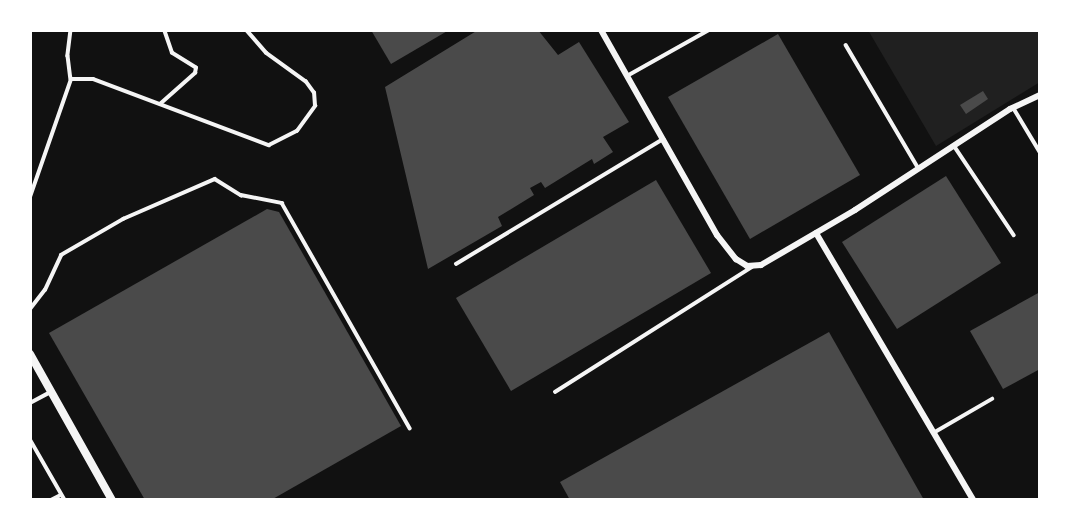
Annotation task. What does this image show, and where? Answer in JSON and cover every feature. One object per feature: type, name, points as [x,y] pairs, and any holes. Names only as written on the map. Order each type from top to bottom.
[{"type":"street","points":[[601,30],[718,235],[736,259],[747,266],[761,265],[816,233],[1013,107],[1040,95]]},
{"type":"street","points":[[816,233],[973,500]]},
{"type":"street","points":[[30,354],[112,500]]},
{"type":"lane","points":[[30,197],[71,79],[68,56],[71,30]]},
{"type":"lane","points":[[160,104],[195,73],[196,68],[172,53],[163,30]]},
{"type":"lane","points":[[71,79],[93,79],[269,145],[297,131],[315,106],[314,93],[306,82],[266,53],[246,30]]},
{"type":"lane","points":[[627,76],[709,30]]},
{"type":"lane","points":[[846,45],[919,169]]},
{"type":"lane","points":[[1013,107],[1040,152]]},
{"type":"lane","points":[[456,264],[663,139]]},
{"type":"lane","points":[[955,146],[1014,235]]},
{"type":"lane","points":[[30,309],[45,290],[61,255],[123,219],[215,179],[241,195],[282,203],[410,428]]},
{"type":"lane","points":[[555,392],[754,265]]},
{"type":"lane","points":[[30,403],[51,391]]},
{"type":"lane","points":[[933,433],[992,399]]},
{"type":"lane","points":[[30,439],[65,500]]},
{"type":"lane","points":[[51,500],[61,495]]},
{"type":"shaded area","points":[[868,30],[1040,30],[1040,82],[936,146]]},
{"type":"building","points":[[371,30],[449,30],[391,64]]},
{"type":"building","points":[[478,30],[538,30],[558,55],[579,42],[629,122],[603,137],[613,152],[594,164],[592,159],[545,188],[541,182],[530,188],[534,195],[498,217],[502,226],[428,269],[385,87]]},
{"type":"building","points":[[778,34],[860,175],[750,239],[668,97]]},
{"type":"building","points":[[983,91],[988,99],[966,114],[960,105]]},
{"type":"building","points":[[946,176],[1001,263],[897,329],[842,242]]},
{"type":"building","points":[[656,180],[711,273],[511,391],[456,298]]},
{"type":"building","points":[[267,209],[279,212],[401,426],[271,500],[145,500],[49,333]]},
{"type":"building","points":[[1040,292],[1040,369],[1003,389],[970,331]]},
{"type":"building","points":[[829,332],[924,500],[570,500],[560,482]]}]
